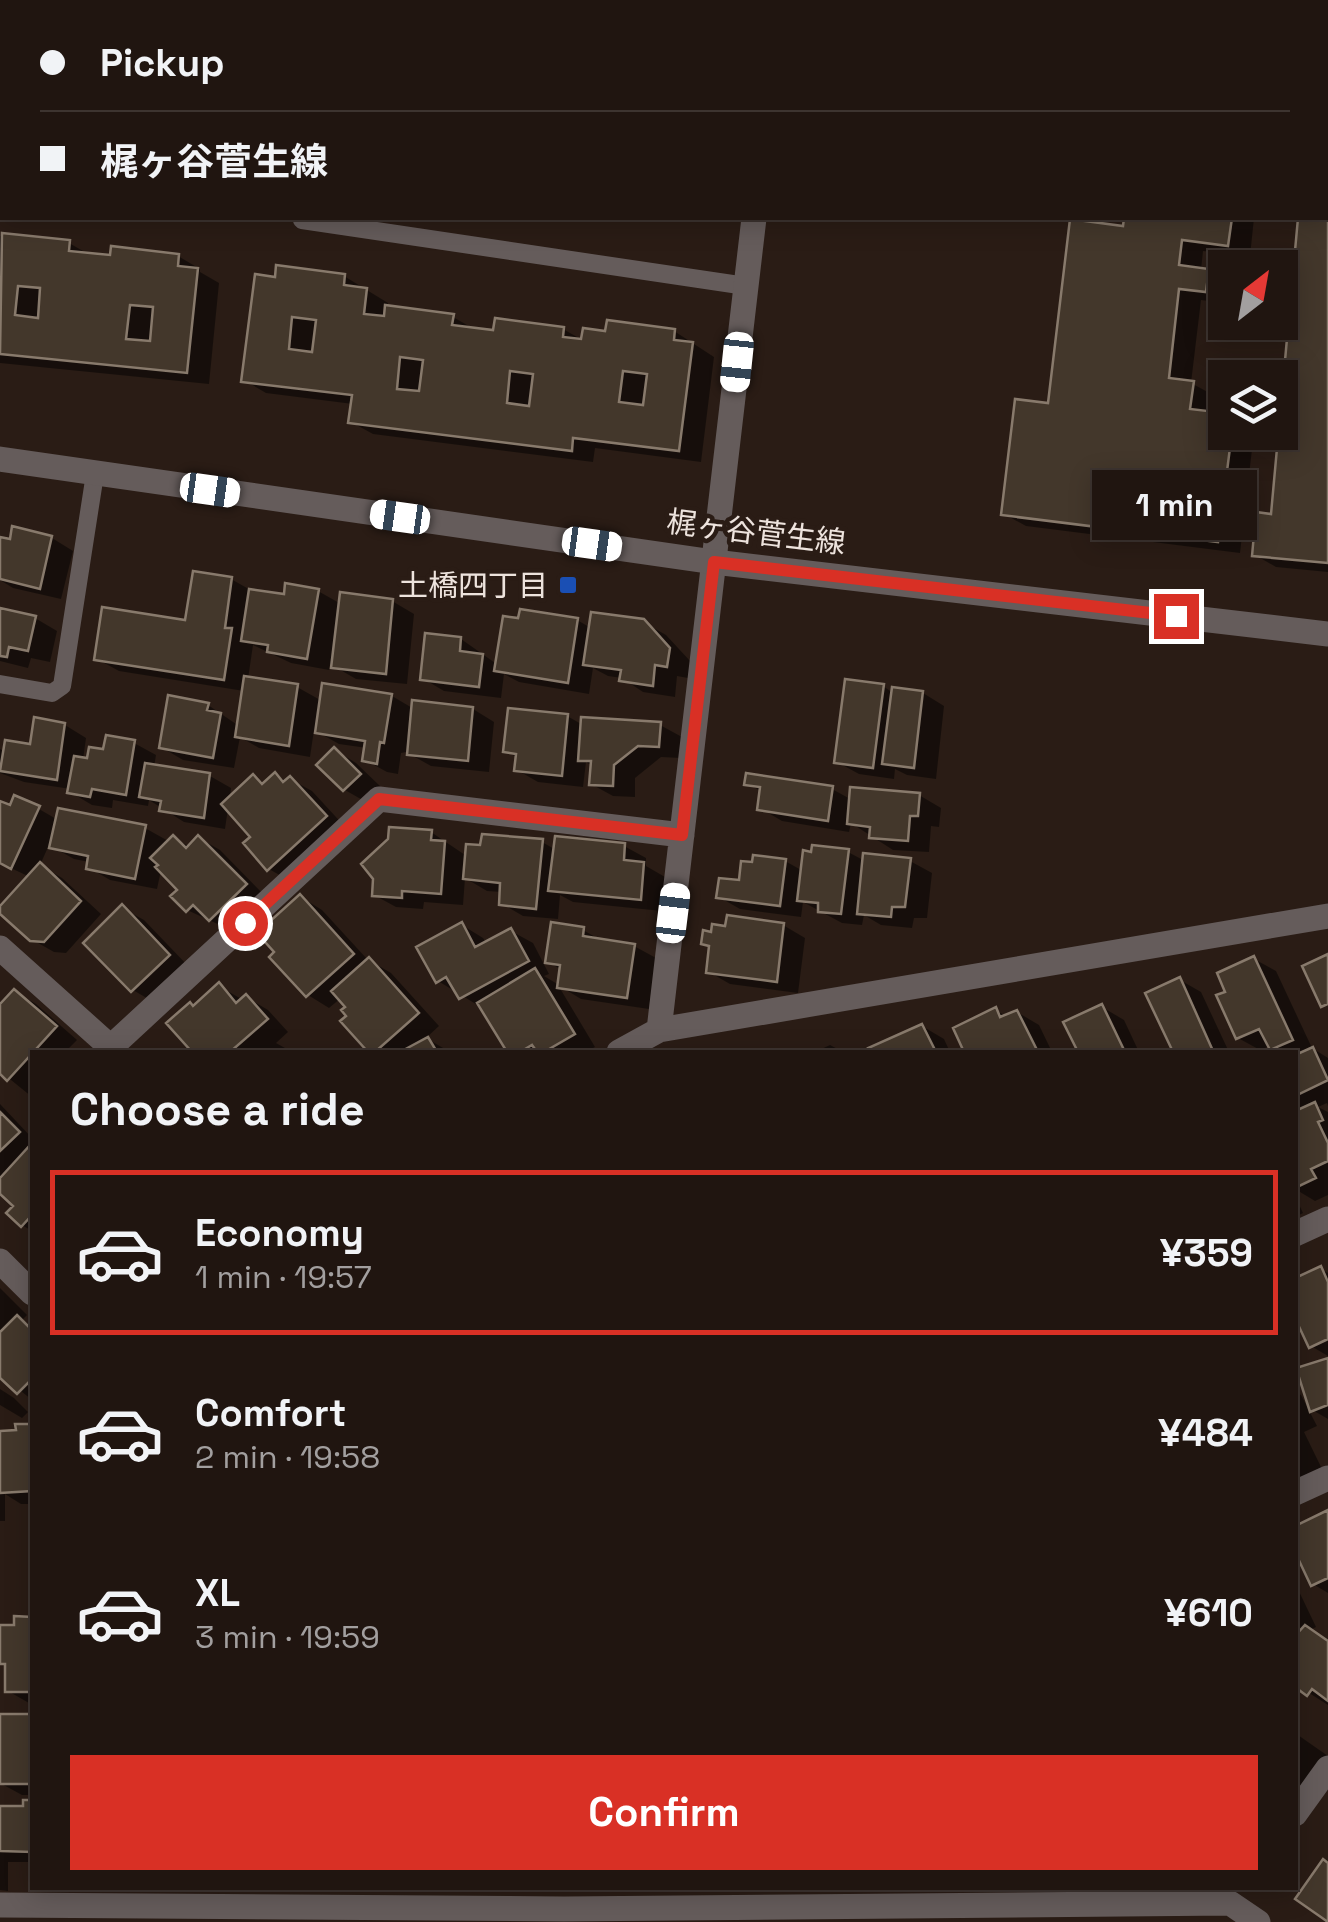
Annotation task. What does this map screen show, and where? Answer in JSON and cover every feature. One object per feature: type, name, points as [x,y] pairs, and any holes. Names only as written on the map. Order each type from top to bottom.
[{"type":"street","points":[[660,1030],[754,220]]},
{"type":"street","name":"梶ヶ谷菅生線","points":[[0,459],[714,562],[1328,634]]},
{"type":"street","points":[[0,948],[114,1050],[379,799],[682,835]]},
{"type":"street","points":[[622,1050],[660,1030],[1328,916]]},
{"type":"street","points":[[1298,1233],[1328,1219]]},
{"type":"street","points":[[0,1261],[30,1291]]},
{"type":"street","points":[[1298,1492],[1328,1478]]},
{"type":"street","points":[[1298,1810],[1328,1768]]},
{"type":"street","points":[[0,1905],[627,1898],[957,1914],[1236,1895],[1258,1922]]},
{"type":"lane","points":[[302,220],[746,286]]},
{"type":"lane","points":[[0,684],[52,693],[62,686],[95,474]]},
{"type":"building","points":[[1070,220],[1123,226],[1124,220],[1232,220],[1228,246],[1182,240],[1179,265],[1208,269],[1208,277],[1206,292],[1179,289],[1169,378],[1194,381],[1190,409],[1208,411],[1208,450],[1230,450],[1218,542],[1001,515],[1015,399],[1048,403]]},
{"type":"building","points":[[1298,220],[1328,220],[1328,563],[1252,556],[1256,512],[1271,514],[1277,450],[1298,450],[1298,360],[1285,360],[1287,340],[1298,340]]},
{"type":"building","points":[[2,233],[70,240],[69,251],[110,255],[111,246],[179,254],[178,266],[198,268],[187,373],[0,354]],"holes":[[[18,286],[40,288],[38,318],[15,315]],[[130,305],[153,307],[150,341],[126,339]]]},
{"type":"building","points":[[276,265],[345,274],[344,285],[367,288],[364,314],[384,316],[385,305],[454,314],[452,325],[493,330],[495,318],[564,327],[563,337],[581,339],[583,328],[605,331],[607,320],[675,329],[674,340],[693,342],[679,451],[573,438],[572,451],[348,423],[352,395],[241,382],[255,274],[275,277]],"holes":[[[292,317],[316,320],[312,352],[289,349]],[[400,357],[423,360],[419,391],[397,389]],[[510,371],[533,374],[529,406],[507,403]],[[623,371],[647,374],[643,405],[619,402]]]},
{"type":"building","points":[[12,526],[52,536],[40,589],[0,579],[0,537],[10,539]]},
{"type":"building","points":[[193,571],[232,577],[225,628],[232,628],[224,680],[94,660],[102,607],[185,620]]},
{"type":"building","points":[[285,583],[319,589],[307,659],[267,652],[268,645],[241,641],[249,589],[284,594]]},
{"type":"building","points":[[340,592],[393,599],[386,674],[331,668]]},
{"type":"building","points":[[0,608],[36,616],[28,651],[9,647],[7,657],[0,656]]},
{"type":"building","points":[[520,609],[578,618],[568,683],[494,671],[503,616],[518,618]]},
{"type":"building","points":[[591,612],[644,619],[670,648],[667,667],[655,665],[653,686],[619,681],[621,670],[583,665]]},
{"type":"building","points":[[425,633],[461,637],[460,651],[483,654],[479,687],[420,680]]},
{"type":"building","points":[[244,676],[298,684],[289,746],[235,737]]},
{"type":"building","points":[[845,679],[884,684],[873,768],[834,763]]},
{"type":"building","points":[[322,683],[392,694],[377,764],[362,761],[365,741],[315,733]]},
{"type":"building","points":[[892,687],[923,691],[914,768],[882,764]]},
{"type":"building","points":[[168,695],[209,703],[207,710],[221,713],[213,758],[159,748]]},
{"type":"building","points":[[412,700],[473,707],[468,761],[407,755]]},
{"type":"building","points":[[508,708],[568,714],[562,776],[514,771],[516,754],[503,752]]},
{"type":"building","points":[[34,717],[65,723],[57,780],[0,771],[5,740],[30,744]]},
{"type":"building","points":[[581,717],[661,722],[659,747],[638,746],[614,765],[613,786],[589,785],[591,761],[578,761]]},
{"type":"building","points":[[106,735],[135,740],[126,795],[92,789],[90,797],[67,793],[74,756],[87,758],[89,747],[103,749]]},
{"type":"building","points":[[334,747],[361,774],[343,791],[316,765]]},
{"type":"building","points":[[145,763],[210,773],[204,818],[159,811],[161,801],[139,797]]},
{"type":"building","points":[[275,772],[283,782],[290,776],[327,816],[267,871],[243,843],[250,837],[221,804],[253,774],[262,784]]},
{"type":"building","points":[[746,773],[833,786],[828,821],[757,810],[760,787],[744,785]]},
{"type":"building","points":[[850,787],[920,793],[918,816],[910,816],[908,841],[869,838],[870,827],[847,824]]},
{"type":"building","points":[[14,795],[40,806],[11,869],[0,863],[0,801],[10,805]]},
{"type":"building","points":[[58,808],[146,825],[135,879],[86,869],[88,856],[49,848]]},
{"type":"building","points":[[389,827],[432,830],[431,840],[445,841],[441,894],[402,891],[402,898],[372,896],[373,879],[361,864],[388,839]]},
{"type":"building","points":[[482,834],[543,839],[536,909],[499,905],[500,883],[463,879],[466,844],[480,845]]},
{"type":"building","points":[[173,835],[186,848],[198,835],[247,884],[209,921],[193,905],[186,912],[170,896],[177,890],[150,858]]},
{"type":"building","points":[[555,836],[625,843],[624,860],[644,862],[641,900],[548,891]]},
{"type":"building","points":[[812,845],[849,849],[841,914],[818,912],[818,903],[797,901],[803,850],[811,852]]},
{"type":"building","points":[[863,853],[911,858],[905,907],[892,907],[891,917],[857,914]]},
{"type":"building","points":[[753,855],[786,859],[780,906],[716,898],[719,878],[739,880],[741,861],[752,862]]},
{"type":"building","points":[[40,862],[81,901],[44,942],[30,941],[0,914],[0,906]]},
{"type":"building","points":[[300,894],[354,954],[306,997],[269,957],[274,952],[257,933]]},
{"type":"building","points":[[122,904],[170,955],[131,992],[83,943]]},
{"type":"building","points":[[727,915],[784,923],[777,982],[706,973],[709,946],[701,944],[703,930],[711,932],[712,924],[725,926]]},
{"type":"building","points":[[462,922],[475,947],[511,928],[529,961],[459,999],[446,977],[436,983],[416,947]]},
{"type":"building","points":[[551,922],[584,927],[583,936],[635,944],[627,998],[557,988],[560,965],[545,963]]},
{"type":"building","points":[[1328,954],[1328,1004],[1321,1007],[1302,966]]},
{"type":"building","points":[[1254,956],[1293,1040],[1270,1050],[1259,1029],[1236,1039],[1216,995],[1225,992],[1217,973]]},
{"type":"building","points":[[369,957],[419,1013],[377,1050],[366,1050],[340,1021],[346,1016],[341,1010],[345,1007],[331,991]]},
{"type":"building","points":[[535,968],[575,1034],[547,1050],[536,1050],[532,1045],[523,1050],[506,1050],[477,1003]]},
{"type":"building","points":[[1180,977],[1213,1050],[1172,1050],[1145,993]]},
{"type":"building","points":[[219,982],[236,1003],[246,994],[268,1019],[232,1050],[190,1050],[166,1023],[190,1002],[193,1006]]},
{"type":"building","points":[[14,989],[57,1026],[35,1050],[30,1050],[30,1056],[7,1081],[0,1074],[0,1004]]},
{"type":"building","points":[[1102,1004],[1124,1050],[1077,1050],[1063,1022]]},
{"type":"building","points":[[996,1007],[1000,1017],[1017,1010],[1037,1050],[963,1050],[953,1028]]},
{"type":"building","points":[[922,1024],[935,1050],[869,1050]]},
{"type":"building","points":[[428,1037],[436,1050],[404,1050]]},
{"type":"building","points":[[1313,1047],[1328,1080],[1298,1095],[1298,1054]]},
{"type":"building","points":[[1315,1102],[1323,1120],[1318,1122],[1328,1143],[1328,1161],[1311,1169],[1316,1178],[1298,1187],[1298,1110]]},
{"type":"building","points":[[0,1112],[20,1132],[0,1151]]},
{"type":"building","points":[[30,1145],[30,1217],[21,1227],[6,1213],[13,1206],[0,1194],[0,1178]]},
{"type":"building","points":[[1321,1266],[1328,1282],[1328,1339],[1309,1348],[1298,1324],[1298,1277]]},
{"type":"building","points":[[17,1315],[30,1328],[30,1381],[17,1394],[0,1378],[0,1332]]},
{"type":"building","points":[[1328,1358],[1328,1405],[1310,1412],[1298,1367]]},
{"type":"building","points":[[15,1424],[30,1424],[30,1491],[0,1493],[0,1431],[16,1430]]},
{"type":"building","points":[[1328,1510],[1328,1578],[1311,1586],[1298,1558],[1298,1525]]},
{"type":"building","points":[[14,1616],[30,1617],[30,1692],[5,1692],[0,1625],[14,1625]]},
{"type":"building","points":[[1305,1625],[1328,1641],[1328,1701],[1312,1689],[1307,1696],[1298,1689],[1298,1633]]},
{"type":"building","points":[[0,1714],[30,1714],[30,1784],[0,1784]]},
{"type":"building","points":[[23,1800],[30,1800],[30,1852],[0,1851],[0,1806],[23,1806]]},
{"type":"building","points":[[1323,1859],[1328,1863],[1328,1922],[1295,1899]]},
{"type":"place","name":"土橋四丁目","points":[[568,585]]},
{"type":"route","points":[[245,923],[379,799],[682,835],[714,562],[1176,616]]}]
